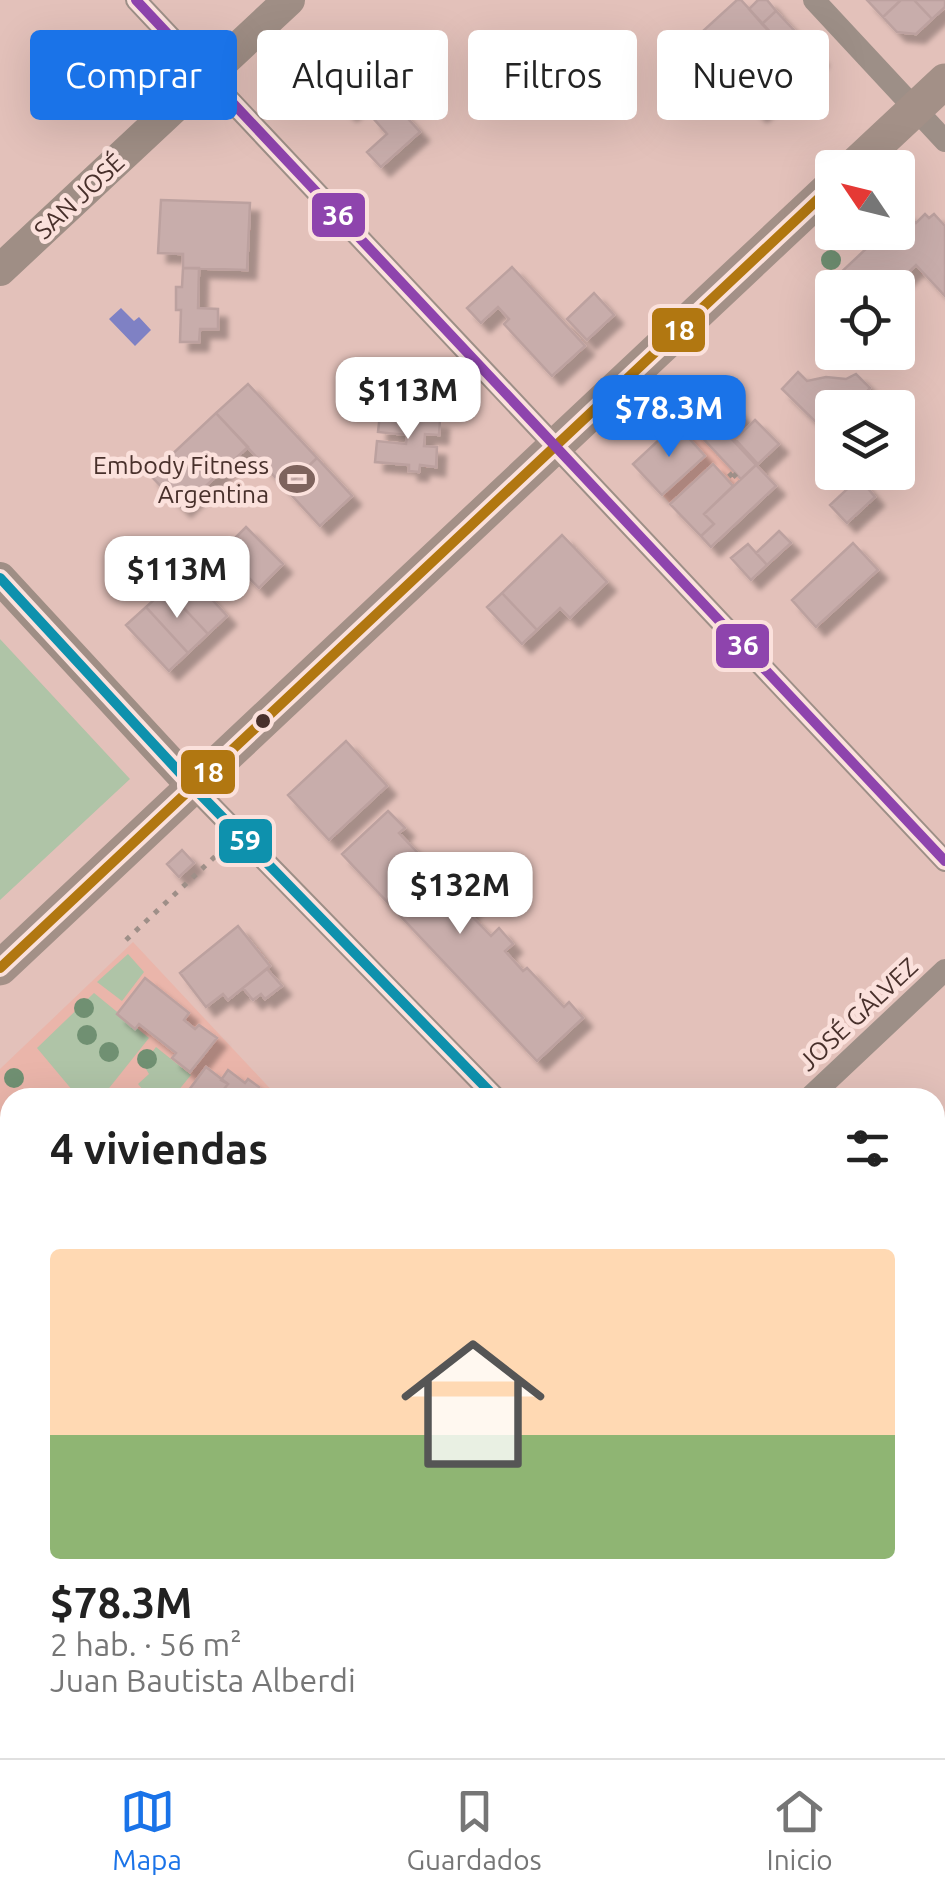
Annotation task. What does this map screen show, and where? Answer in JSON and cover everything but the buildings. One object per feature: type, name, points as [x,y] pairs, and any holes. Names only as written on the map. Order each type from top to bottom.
[{"type":"main road","points":[[871,150],[945,81]]},
{"type":"main road","points":[[0,968],[815,202]]},
{"type":"street","points":[[136,0],[164,30]]},
{"type":"street","name":"SAN JOSÉ","points":[[237,48],[288,0]]},
{"type":"street","points":[[814,0],[945,142]]},
{"type":"street","points":[[237,108],[945,861]]},
{"type":"street","name":"SAN JOSÉ","points":[[0,270],[160,120]]},
{"type":"street","points":[[0,578],[194,788],[486,1088]]},
{"type":"street","name":"JOSÉ GÁLVEZ","points":[[820,1088],[945,970]]},
{"type":"path","points":[[126,940],[239,834]]},
{"type":"shaded area","points":[[715,387],[744,418],[728,434],[756,465],[704,513],[714,524],[701,536],[633,464]]},
{"type":"shaded area","points":[[133,942],[270,1088],[0,1088],[0,1069]]},
{"type":"green space","points":[[0,639],[130,779],[0,900]]},
{"type":"green space","points":[[128,954],[144,972],[122,1001],[97,982]]},
{"type":"green space","points":[[94,993],[149,1038],[109,1088],[70,1088],[37,1048]]},
{"type":"green space","points":[[156,1047],[191,1075],[180,1088],[141,1088],[138,1084],[149,1074],[143,1064]]},
{"type":"water","points":[[121,308],[134,321],[139,317],[151,330],[135,346],[109,319]]},
{"type":"transit line","name":"36","points":[[136,0],[945,861]]},
{"type":"transit line","name":"18","points":[[0,968],[815,202]]},
{"type":"transit line","name":"59","points":[[0,578],[194,788],[486,1088]]},
{"type":"place","name":"Embody Fitness Argentina","points":[[297,479]]}]
